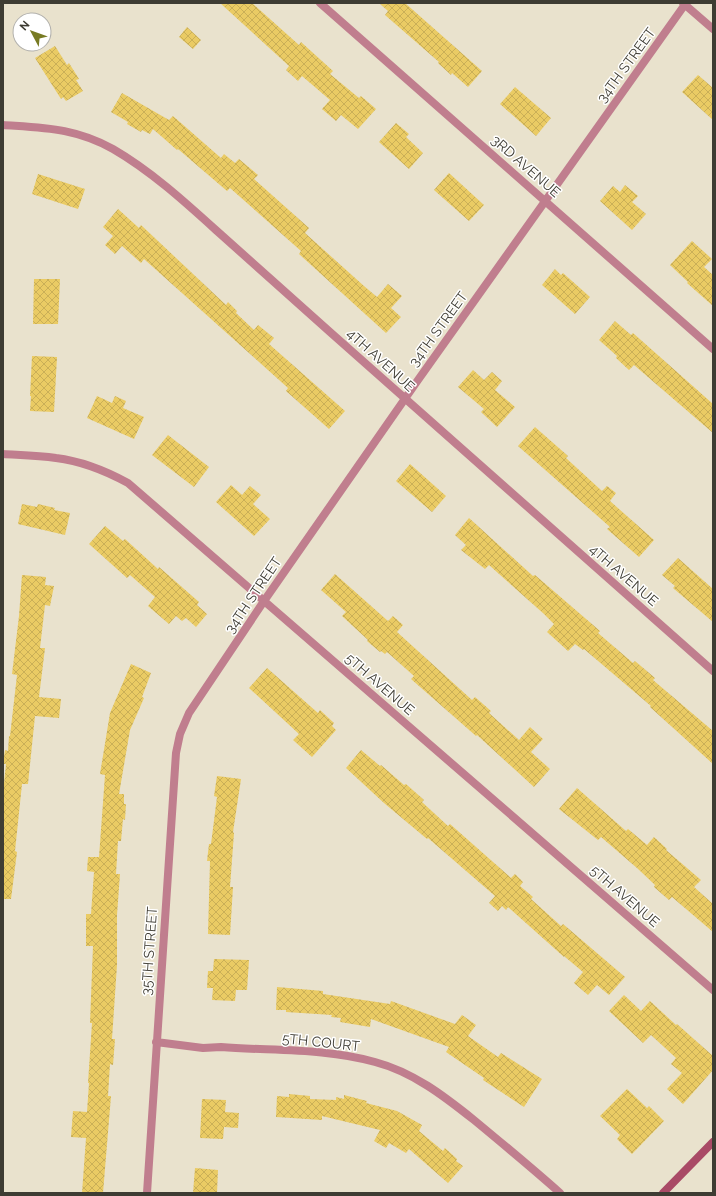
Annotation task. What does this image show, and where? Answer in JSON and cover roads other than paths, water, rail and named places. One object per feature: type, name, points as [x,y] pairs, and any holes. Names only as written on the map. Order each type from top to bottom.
[{"type":"street","name":"3RD AVENUE","points":[[320,3],[713,349]]},
{"type":"street","name":"34TH STREET","points":[[189,713],[264,601],[405,399],[685,4]]},
{"type":"street","points":[[685,4],[713,29]]},
{"type":"street","name":"4TH AVENUE","points":[[3,125],[59,129],[78,134],[97,141],[114,150],[147,172],[192,209],[713,671]]},
{"type":"street","name":"5TH AVENUE","points":[[3,454],[74,461],[111,474],[128,483],[713,990]]},
{"type":"street","name":"35TH STREET","points":[[147,1193],[176,753],[180,734],[189,713]]},
{"type":"street","name":"5TH COURT","points":[[156,1042],[203,1048],[221,1046],[337,1054],[375,1062],[393,1068],[427,1086],[460,1108],[560,1193]]},
{"type":"street","points":[[663,1193],[713,1142]]}]
